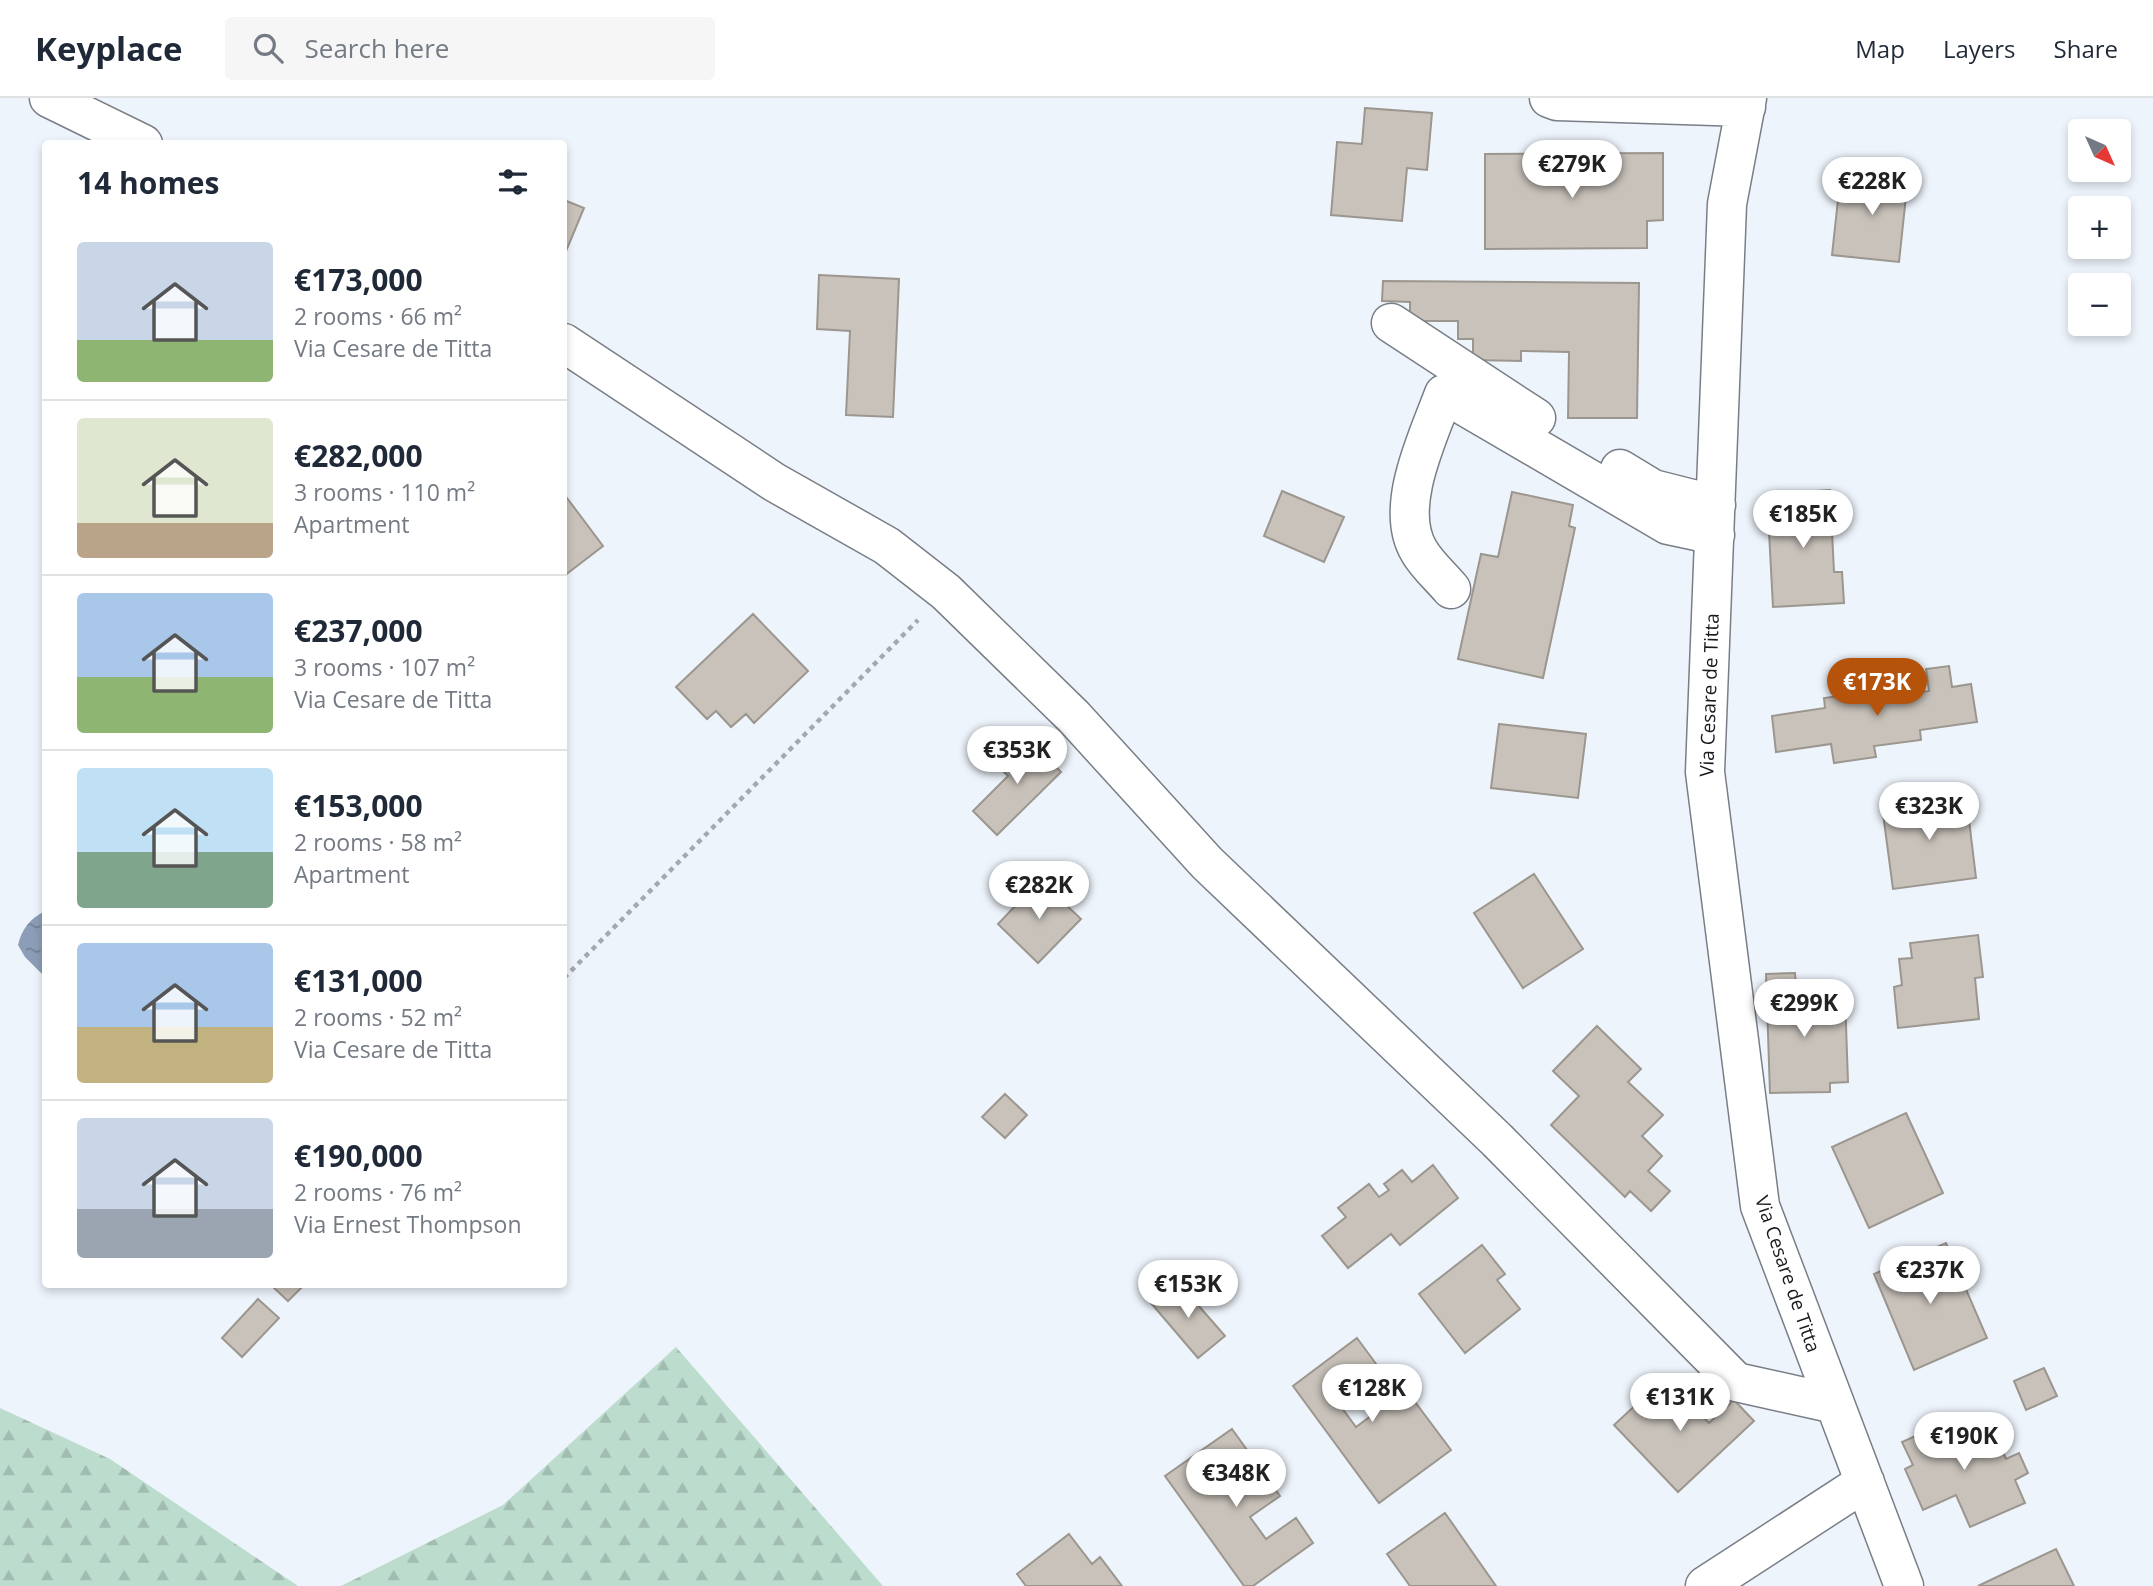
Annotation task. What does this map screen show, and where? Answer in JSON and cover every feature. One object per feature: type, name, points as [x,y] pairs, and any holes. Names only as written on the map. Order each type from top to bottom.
[{"type":"street","points":[[49,98],[135,140]]},
{"type":"street","points":[[1549,98],[1557,101],[1746,103]]},
{"type":"street","name":"Via Cesare de Titta","points":[[1746,103],[1727,204],[1705,772],[1760,1206],[1904,1586]]},
{"type":"street","points":[[1391,323],[1495,393],[1654,489],[1715,520]]},
{"type":"street","points":[[567,345],[774,482],[887,546],[946,592],[1074,717],[1207,863],[1497,1140],[1736,1382],[1835,1404]]},
{"type":"street","points":[[1451,589],[1419,551],[1408,525],[1410,499],[1423,451],[1444,394],[1668,525],[1715,520]]},
{"type":"street","points":[[1706,1586],[1865,1482]]},
{"type":"path","points":[[567,975],[946,592]]},
{"type":"green space","points":[[676,1347],[883,1586],[341,1586],[503,1505]]},
{"type":"green space","points":[[0,1408],[110,1459],[298,1586],[0,1586]]},
{"type":"water","points":[[42,913],[42,974],[25,957],[18,945],[27,925]]},
{"type":"building","points":[[1365,108],[1432,113],[1427,170],[1407,168],[1402,221],[1331,215],[1337,142],[1362,144]]},
{"type":"building","points":[[1663,153],[1663,220],[1647,221],[1647,248],[1485,249],[1485,154]]},
{"type":"building","points":[[1882,165],[1909,168],[1899,262],[1832,255],[1840,181],[1879,185]]},
{"type":"building","points":[[567,201],[584,208],[567,249]]},
{"type":"building","points":[[819,275],[899,279],[893,417],[846,415],[850,331],[817,329]]},
{"type":"building","points":[[1383,281],[1639,283],[1637,418],[1568,418],[1569,352],[1521,351],[1521,361],[1473,360],[1473,339],[1458,339],[1458,321],[1410,321],[1410,302],[1382,301]]},
{"type":"building","points":[[1830,490],[1834,572],[1842,572],[1844,603],[1773,607],[1767,494]]},
{"type":"building","points":[[1282,491],[1344,517],[1324,562],[1264,536]]},
{"type":"building","points":[[1512,492],[1573,505],[1569,526],[1575,528],[1543,678],[1458,659],[1481,554],[1498,557]]},
{"type":"building","points":[[567,498],[603,546],[567,574]]},
{"type":"building","points":[[753,614],[808,671],[754,723],[746,714],[731,727],[716,711],[707,719],[676,687]]},
{"type":"building","points":[[1949,666],[1952,687],[1971,684],[1977,722],[1920,730],[1921,740],[1874,746],[1876,757],[1834,763],[1831,744],[1776,752],[1772,716],[1825,708],[1824,698],[1914,686],[1915,693],[1929,691],[1926,669]]},
{"type":"building","points":[[1499,724],[1586,734],[1578,798],[1491,788]]},
{"type":"building","points":[[1026,737],[1061,772],[997,835],[973,811],[1008,776],[998,766]]},
{"type":"building","points":[[1966,795],[1976,878],[1893,889],[1882,806]]},
{"type":"building","points":[[1534,874],[1583,949],[1523,988],[1474,913]]},
{"type":"building","points":[[1040,880],[1081,919],[1038,963],[998,924]]},
{"type":"building","points":[[1978,935],[1983,977],[1975,978],[1979,1019],[1898,1028],[1894,987],[1902,985],[1899,959],[1912,958],[1910,943]]},
{"type":"building","points":[[1795,973],[1797,999],[1845,997],[1848,1082],[1830,1083],[1830,1092],[1770,1093],[1766,974]]},
{"type":"building","points":[[1597,1026],[1641,1069],[1628,1082],[1663,1115],[1642,1136],[1662,1156],[1648,1171],[1670,1191],[1651,1211],[1630,1191],[1625,1197],[1551,1125],[1579,1096],[1553,1071]]},
{"type":"building","points":[[1005,1094],[1027,1115],[1005,1138],[982,1117]]},
{"type":"building","points":[[1906,1113],[1943,1193],[1869,1228],[1832,1147]]},
{"type":"building","points":[[1433,1165],[1458,1198],[1400,1245],[1391,1234],[1348,1268],[1322,1236],[1346,1217],[1338,1208],[1369,1184],[1379,1197],[1389,1190],[1384,1184],[1402,1170],[1412,1182]]},
{"type":"building","points":[[1946,1243],[1987,1338],[1914,1370],[1874,1274]]},
{"type":"building","points":[[1482,1245],[1505,1274],[1497,1280],[1520,1309],[1465,1353],[1419,1294]]},
{"type":"building","points":[[1177,1281],[1225,1336],[1198,1358],[1151,1303]]},
{"type":"building","points":[[274,1288],[301,1288],[288,1301]]},
{"type":"building","points":[[258,1299],[279,1318],[242,1357],[222,1338]]},
{"type":"building","points":[[1357,1338],[1382,1372],[1339,1404],[1356,1427],[1406,1390],[1451,1450],[1379,1503],[1293,1386]]},
{"type":"building","points":[[2044,1368],[2057,1396],[2026,1410],[2014,1381]]},
{"type":"building","points":[[1666,1377],[1709,1423],[1734,1400],[1754,1421],[1678,1492],[1614,1425]]},
{"type":"building","points":[[1958,1417],[1970,1443],[1995,1433],[2006,1459],[2019,1453],[2028,1473],[2015,1480],[2025,1503],[1970,1527],[1956,1495],[1923,1510],[1905,1469],[1913,1465],[1902,1442]]},
{"type":"building","points":[[1232,1429],[1280,1496],[1250,1517],[1266,1539],[1296,1518],[1313,1543],[1253,1586],[1244,1586],[1165,1476]]},
{"type":"building","points":[[1445,1513],[1496,1586],[1410,1586],[1387,1554]]},
{"type":"building","points":[[1069,1534],[1092,1564],[1100,1557],[1122,1586],[1026,1586],[1017,1574]]},
{"type":"building","points":[[2056,1549],[2074,1586],[1978,1586]]}]
